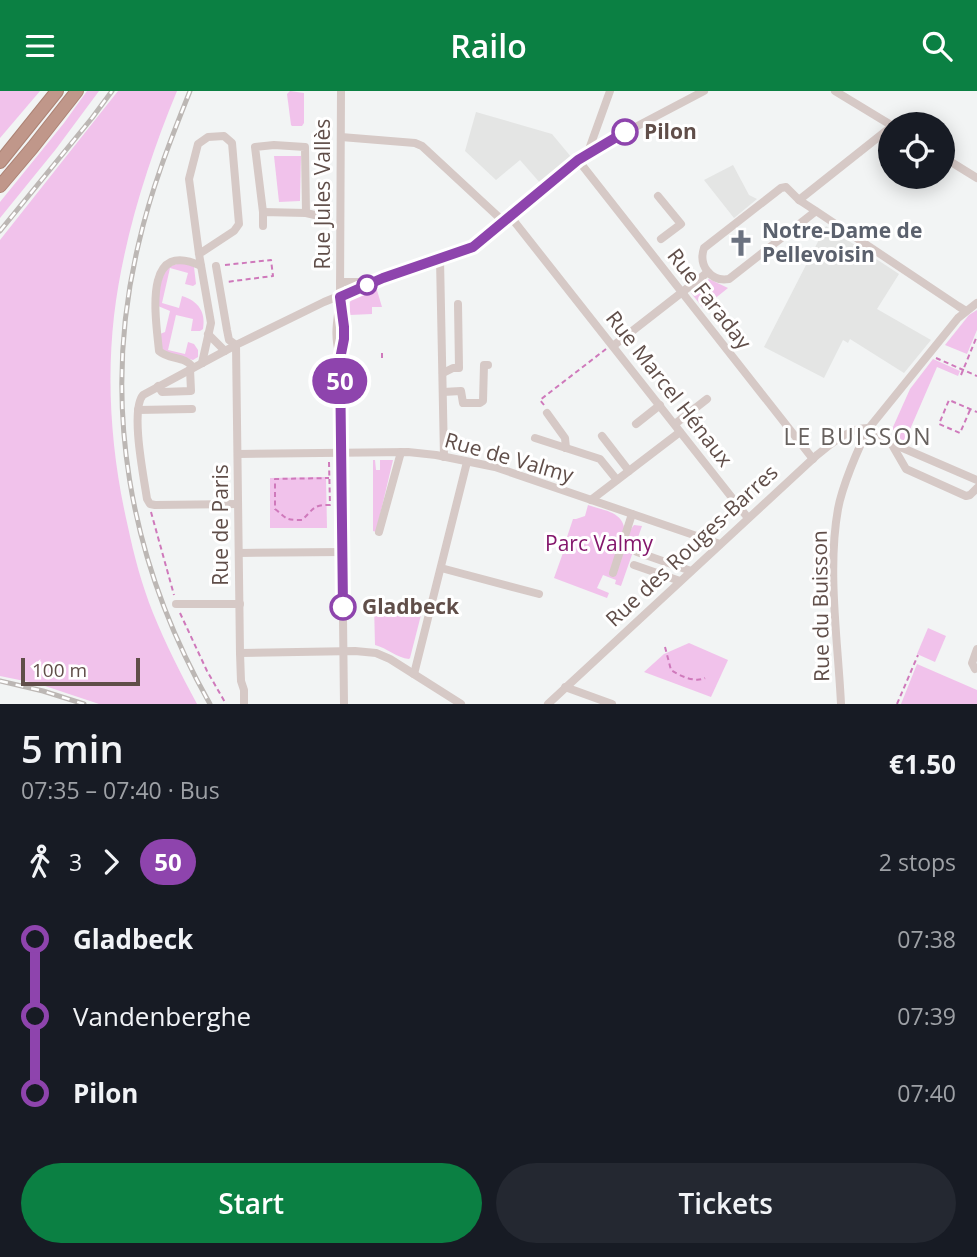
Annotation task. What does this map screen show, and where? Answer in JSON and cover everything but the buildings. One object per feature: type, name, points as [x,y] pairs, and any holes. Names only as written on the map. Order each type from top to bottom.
[{"type":"highway","points":[[37,117],[51,91]]},
{"type":"highway","points":[[0,162],[57,91]]},
{"type":"highway","points":[[0,186],[76,91]]},
{"type":"street","name":"Rue Jules Vallès","points":[[341,91],[341,137],[335,216],[340,297],[335,341],[340,359],[344,704]]},
{"type":"street","points":[[588,152],[610,91]]},
{"type":"street","points":[[238,504],[150,504],[137,413],[140,397],[236,345],[324,302],[473,247],[588,152],[704,91]]},
{"type":"street","points":[[835,91],[878,118]]},
{"type":"street","points":[[199,254],[234,231],[239,224],[232,143],[224,136],[208,137],[198,144],[188,179],[199,254],[211,323],[202,363]]},
{"type":"street","points":[[799,200],[878,136]]},
{"type":"street","name":"Rue Marcel Hénaux","points":[[341,137],[415,143],[507,219],[613,345],[748,518]]},
{"type":"street","points":[[263,226],[255,147],[305,147],[306,213]]},
{"type":"street","name":"Rue Faraday","points":[[578,160],[651,247],[681,293],[813,459]]},
{"type":"street","points":[[955,164],[977,178]]},
{"type":"street","points":[[816,211],[729,279],[716,278],[708,272],[702,259],[704,248],[781,188],[789,188],[799,200],[816,211],[965,311]]},
{"type":"street","points":[[658,196],[681,225],[662,239]]},
{"type":"street","points":[[262,212],[306,213],[318,216]]},
{"type":"street","points":[[440,259],[444,457]]},
{"type":"street","points":[[158,386],[162,392],[191,391],[192,368],[189,361],[164,355],[159,351],[154,296],[156,287],[166,265],[173,261],[184,260],[201,266]]},
{"type":"street","points":[[216,266],[229,340],[236,345]]},
{"type":"street","points":[[613,345],[708,272]]},
{"type":"street","points":[[340,282],[360,283],[383,278]]},
{"type":"street","name":"Rue du Buisson","points":[[841,704],[834,582],[836,528],[842,497],[869,428],[965,311],[977,303]]},
{"type":"street","points":[[443,373],[459,368],[458,304]]},
{"type":"street","points":[[208,334],[225,351]]},
{"type":"street","name":"Rue de Paris","points":[[236,345],[240,653],[244,704]]},
{"type":"street","points":[[443,392],[461,391],[463,403],[466,404],[483,401],[484,365],[488,365]]},
{"type":"street","points":[[592,500],[678,428],[707,399]]},
{"type":"street","points":[[636,424],[660,405]]},
{"type":"street","points":[[137,413],[192,409]]},
{"type":"street","points":[[547,414],[565,438],[566,449]]},
{"type":"street","name":"Rue des Rouges-Barres","points":[[548,704],[813,459],[849,434],[860,428],[869,428]]},
{"type":"street","points":[[869,428],[891,443],[975,479],[975,490],[966,496],[906,469],[891,443]]},
{"type":"street","points":[[602,436],[629,471]]},
{"type":"street","points":[[535,438],[600,459],[617,481]]},
{"type":"street","points":[[379,532],[401,452]]},
{"type":"street","name":"Rue de Valmy","points":[[238,454],[401,452],[444,457],[495,467],[720,544]]},
{"type":"street","points":[[414,674],[467,462]]},
{"type":"street","points":[[613,573],[632,514]]},
{"type":"street","points":[[239,553],[342,552]]},
{"type":"street","points":[[637,552],[691,571]]},
{"type":"street","points":[[634,565],[680,581]]},
{"type":"street","points":[[441,568],[539,594]]},
{"type":"street","points":[[176,604],[240,604]]},
{"type":"street","points":[[975,669],[972,663],[977,649]]},
{"type":"street","points":[[240,653],[376,653],[461,704]]},
{"type":"street","points":[[565,687],[612,704]]},
{"type":"path","points":[[216,266],[271,260],[273,276],[218,282]]},
{"type":"path","points":[[961,375],[977,336]]},
{"type":"path","points":[[547,414],[540,400],[613,345]]},
{"type":"path","points":[[382,358],[384,352]]},
{"type":"path","points":[[938,359],[977,376]]},
{"type":"path","points":[[971,410],[960,433],[939,424],[949,400],[977,412]]},
{"type":"path","points":[[329,453],[330,478],[330,505],[312,508],[302,520],[285,518],[275,509],[275,479],[330,478]]},
{"type":"path","points":[[665,647],[671,670],[698,680],[705,678]]},
{"type":"path","points":[[897,704],[918,655]]},
{"type":"shaded area","points":[[476,112],[552,134],[572,158],[541,184],[520,160],[496,180],[465,151]]},
{"type":"shaded area","points":[[733,165],[749,195],[757,199],[734,218],[704,180]]},
{"type":"shaded area","points":[[826,226],[899,274],[877,309],[931,340],[904,373],[850,339],[848,343],[843,340],[824,378],[764,347]]},
{"type":"green space","points":[[0,91],[40,91],[0,138]]},
{"type":"green space","points":[[87,91],[99,91],[0,218],[0,202]]},
{"type":"green space","points":[[118,91],[177,91],[156,145],[130,230],[114,316],[111,395],[114,448],[130,538],[158,625],[197,704],[99,704],[39,684],[0,676],[0,240]]},
{"type":"green space","points":[[290,91],[304,93],[302,126],[291,125],[287,94]]},
{"type":"green space","points":[[274,156],[301,156],[300,201],[279,202]]},
{"type":"green space","points":[[184,262],[194,267],[196,284],[185,284],[188,273],[170,268],[162,303],[179,308],[182,296],[200,308],[203,329],[191,331],[193,319],[176,315],[168,350],[185,354],[188,342],[194,344],[198,357],[193,360],[162,351],[160,334],[165,332],[170,311],[158,306],[158,289],[167,267]]},
{"type":"green space","points":[[709,279],[728,288],[703,308],[691,293]]},
{"type":"green space","points":[[376,287],[382,307],[372,307],[372,314],[350,315],[352,298]]},
{"type":"green space","points":[[977,310],[977,330],[967,354],[945,345],[969,315]]},
{"type":"green space","points":[[933,359],[960,371],[958,376],[937,367],[905,441],[893,436],[893,427],[910,389]]},
{"type":"green space","points":[[373,460],[376,470],[380,470],[380,460],[393,460],[376,532],[373,531]]},
{"type":"green space","points":[[326,477],[327,528],[270,528],[270,478]]},
{"type":"green space","name":"Parc Valmy","points":[[588,505],[615,514],[624,527],[631,529],[634,525],[642,526],[621,586],[615,584],[616,580],[603,575],[597,588],[609,593],[607,598],[554,578],[573,519],[585,516]]},
{"type":"green space","points":[[374,605],[421,615],[409,659],[375,645]]},
{"type":"green space","points":[[928,628],[946,636],[935,662],[917,654]]},
{"type":"green space","points":[[689,643],[728,660],[711,697],[644,672],[664,654]]},
{"type":"green space","points":[[917,664],[977,690],[977,704],[901,704]]},
{"type":"tunnel","points":[[319,216],[330,216]]},
{"type":"railway","points":[[0,231],[112,91]]},
{"type":"railway","points":[[190,91],[155,185],[139,242],[128,302],[122,362],[123,421],[130,479],[142,537],[159,594],[182,650],[210,704]]},
{"type":"railway","points":[[0,681],[84,704]]},
{"type":"bus line","name":"50","points":[[343,607],[340,359],[344,327],[340,297],[383,278],[473,247],[588,152],[625,132]]},
{"type":"place","name":"Pilon","points":[[625,132]]},
{"type":"place","name":"Notre-Dame de Pellevoisin","points":[[741,243]]},
{"type":"place","name":"Gladbeck","points":[[343,607]]},
{"type":"district","name":"LE BUISSON","points":[[858,437]]}]
